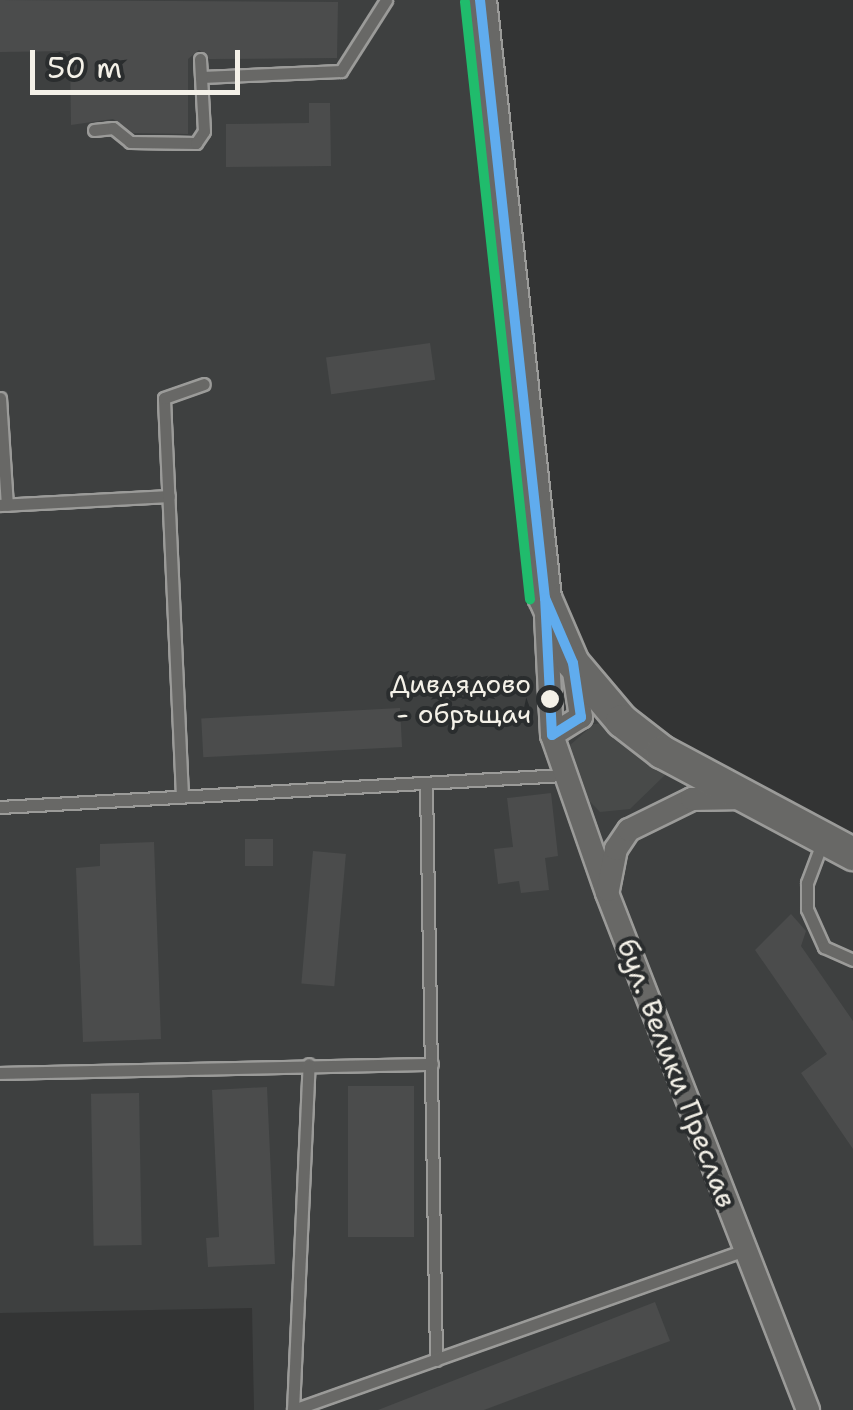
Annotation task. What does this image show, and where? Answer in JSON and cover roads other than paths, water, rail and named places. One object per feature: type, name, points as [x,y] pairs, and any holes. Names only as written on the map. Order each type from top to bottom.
[{"type":"main road","points":[[480,0],[545,598],[573,663],[622,722],[662,752],[838,847]]},
{"type":"street","name":"бул. Велики Преслав","points":[[545,598],[552,735],[564,775],[808,1410]]},
{"type":"street","points":[[552,735],[581,717],[573,663]]},
{"type":"street","points":[[607,894],[616,849],[630,830],[692,799],[746,798]]},
{"type":"lane","points":[[201,77],[341,70],[386,0]]},
{"type":"lane","points":[[94,130],[113,128],[130,142],[196,143],[204,131],[200,59]]},
{"type":"lane","points":[[182,796],[164,398],[204,384]]},
{"type":"lane","points":[[0,398],[3,505],[169,496]]},
{"type":"lane","points":[[0,807],[564,775]]},
{"type":"lane","points":[[426,784],[436,1360]]},
{"type":"lane","points":[[838,847],[807,883],[807,910],[824,948],[853,960]]},
{"type":"lane","points":[[309,1064],[293,1410],[746,1250]]},
{"type":"lane","points":[[0,1073],[432,1064]]},
{"type":"place","name":"Дивдядово - обръщач","points":[[550,699]]}]
